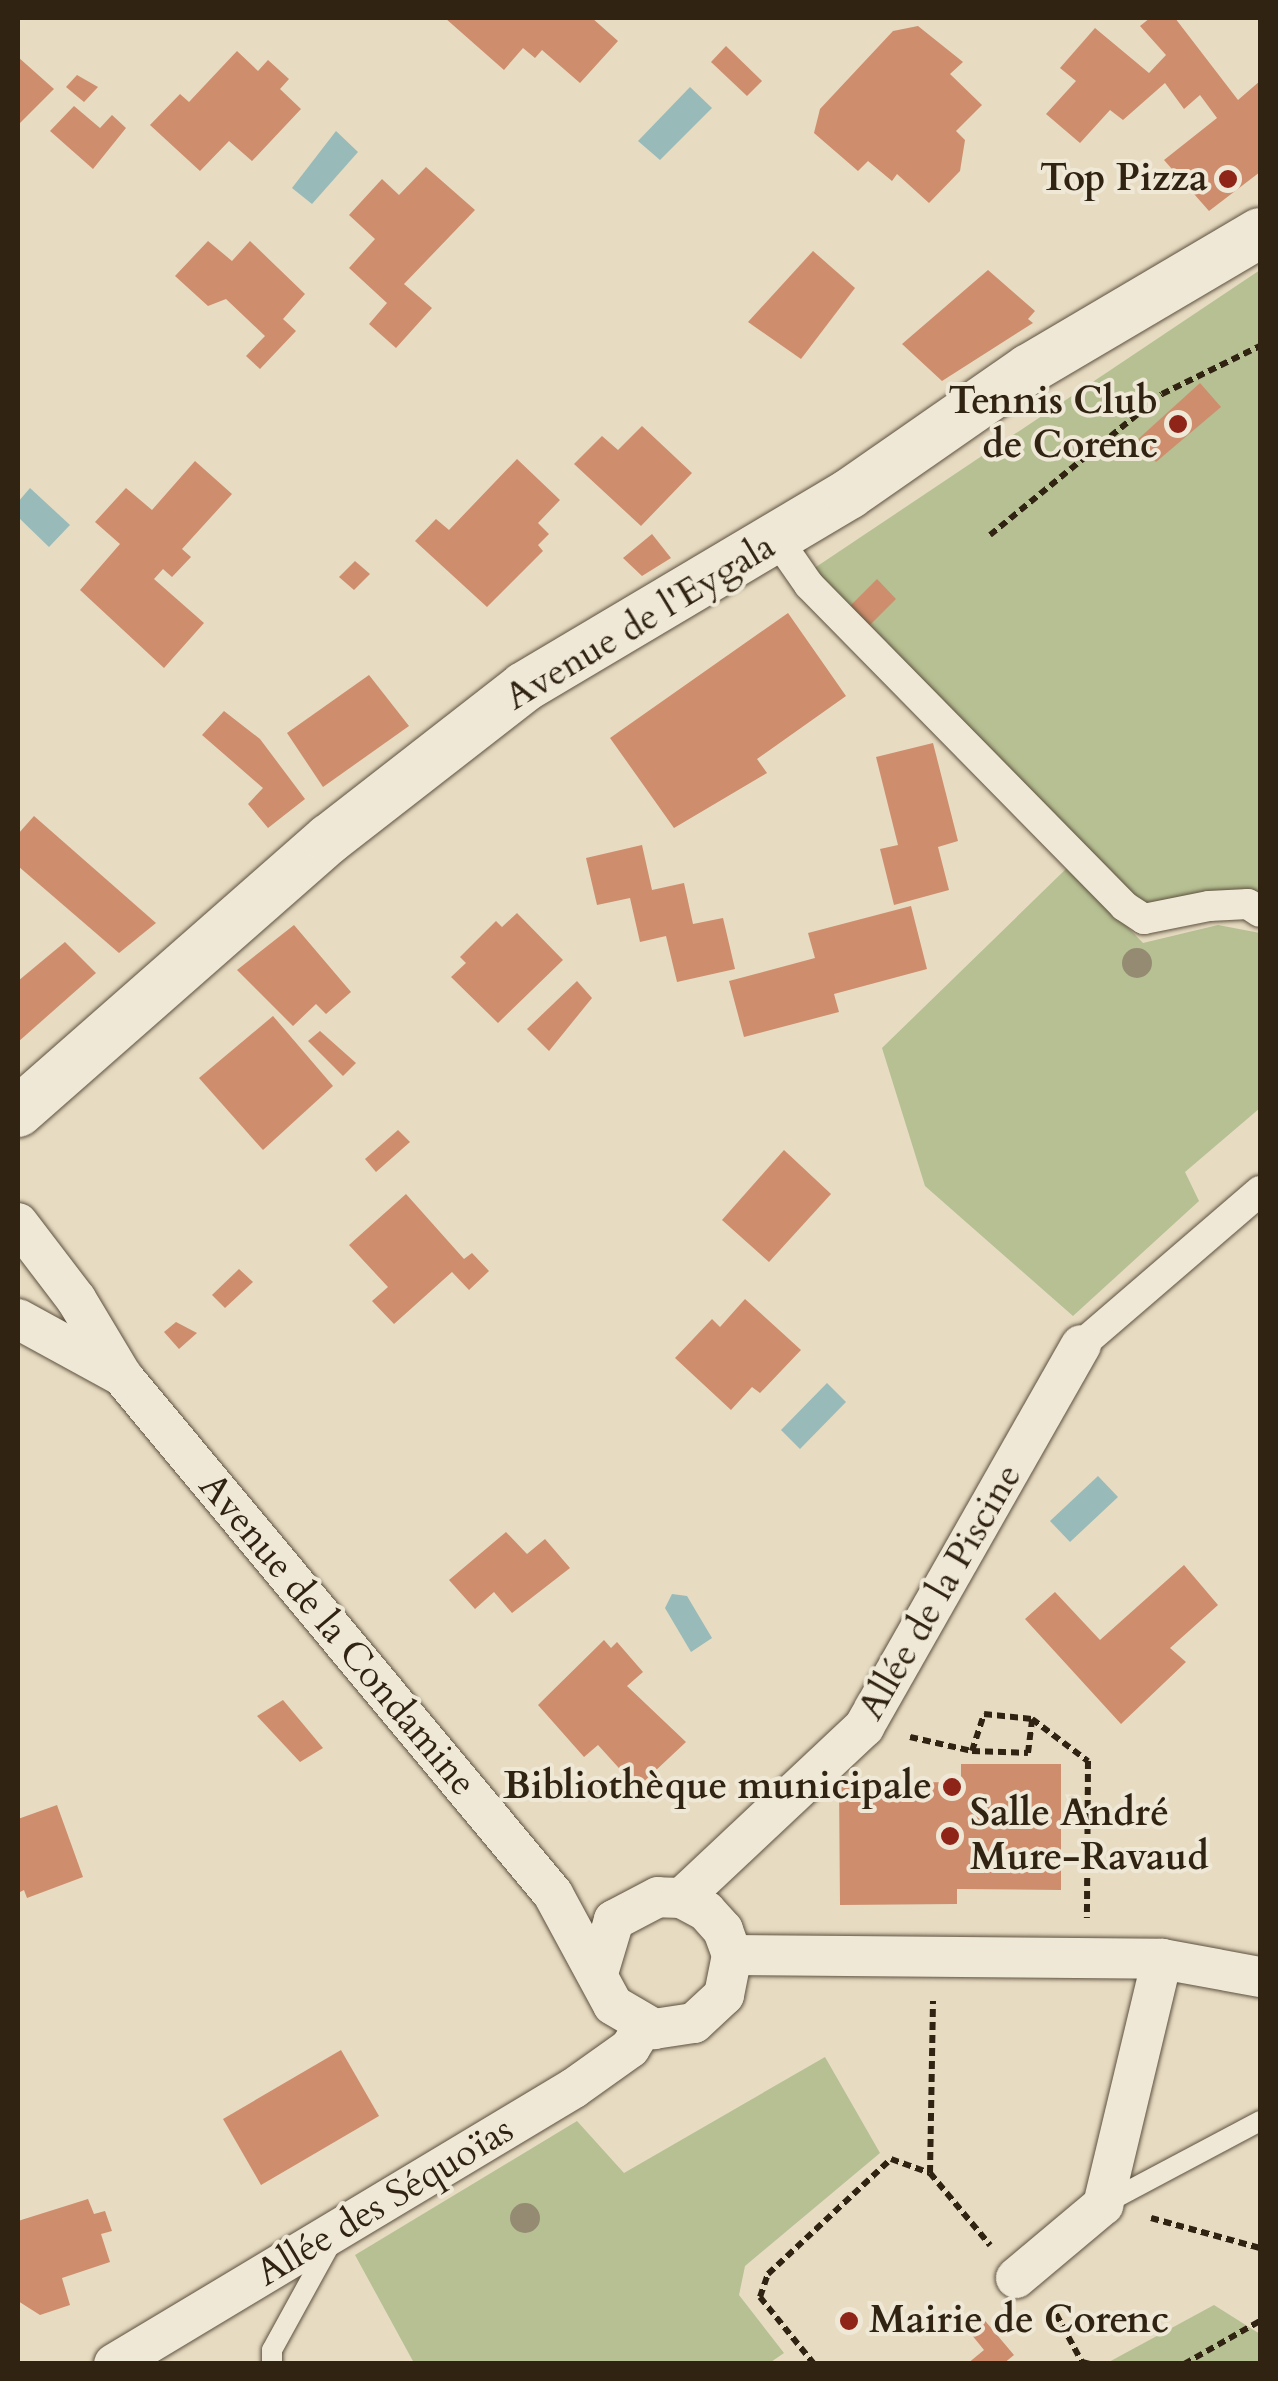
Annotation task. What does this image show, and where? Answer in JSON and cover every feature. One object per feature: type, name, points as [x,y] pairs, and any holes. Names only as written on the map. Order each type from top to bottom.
[{"type":"street","name":"Avenue de l'Eygala","points":[[18,1112],[329,839],[524,687],[629,620],[777,539],[1030,369],[1260,233]]},
{"type":"street","points":[[777,539],[809,585],[1124,906],[1144,919],[1209,906],[1248,904],[1260,912]]},
{"type":"street","points":[[1081,1346],[1260,1192]]},
{"type":"street","name":"Avenue de la Condamine","points":[[18,1223],[76,1299],[122,1376],[553,1894],[599,1970],[613,2005],[644,2026]]},
{"type":"street","name":"Avenue de la Condamine","points":[[18,1319],[122,1376]]},
{"type":"street","name":"Allée de la Piscine","points":[[682,1898],[864,1727],[1081,1346]]},
{"type":"street","points":[[553,1894],[635,1904],[682,1898],[716,1920],[732,1956],[724,1995],[703,2018],[674,2029],[644,2026]]},
{"type":"street","points":[[599,1970],[606,1932],[635,1904]]},
{"type":"street","points":[[732,1956],[1087,1957],[1162,1960],[1260,1977]]},
{"type":"street","points":[[1016,2278],[1102,2205],[1162,1960]]},
{"type":"street","name":"Allée des Séquoïas","points":[[124,2358],[336,2234],[605,2066],[644,2026]]},
{"type":"lane","points":[[1102,2205],[1260,2121]]},
{"type":"lane","points":[[272,2364],[272,2350],[336,2234]]},
{"type":"path","points":[[990,535],[1162,394],[1260,346]]},
{"type":"path","points":[[972,1751],[984,1714],[1032,1719],[1088,1761],[1087,1957]]},
{"type":"path","points":[[864,1727],[972,1751],[1028,1754],[1032,1719]]},
{"type":"path","points":[[930,2173],[933,2003]]},
{"type":"path","points":[[814,2364],[760,2297],[768,2274],[891,2159],[930,2173],[961,2210]]},
{"type":"path","points":[[1102,2205],[1260,2248]]},
{"type":"path","points":[[1056,2314],[1082,2362],[1090,2364]]},
{"type":"path","points":[[1184,2364],[1260,2321]]},
{"type":"green space","points":[[1260,270],[1260,902],[1162,908],[1135,901],[813,569]]},
{"type":"green space","points":[[1069,866],[1143,943],[1218,925],[1260,933],[1260,1108],[1185,1172],[1199,1201],[1073,1316],[925,1186],[882,1048]]},
{"type":"green space","points":[[825,2057],[880,2153],[745,2266],[739,2295],[784,2353],[768,2364],[414,2363],[355,2255],[577,2121],[624,2173]]},
{"type":"green space","points":[[1214,2305],[1260,2334],[1260,2363],[1107,2363]]},
{"type":"water","points":[[690,87],[712,108],[660,160],[638,141]]},
{"type":"water","points":[[336,131],[358,152],[312,204],[292,188]]},
{"type":"water","points":[[30,488],[70,525],[49,547],[18,517],[18,502]]},
{"type":"water","points":[[827,1383],[846,1402],[800,1449],[781,1430]]},
{"type":"water","points":[[1098,1476],[1118,1497],[1070,1542],[1050,1521]]},
{"type":"water","points":[[672,1594],[687,1596],[712,1638],[691,1652],[665,1608]]},
{"type":"building","points":[[445,18],[592,18],[618,41],[580,83],[542,50],[535,58],[523,48],[504,70]]},
{"type":"building","points":[[1150,18],[1175,18],[1238,100],[1260,81],[1260,172],[1209,211],[1164,160],[1217,118],[1200,95],[1184,109],[1165,83],[1123,120],[1110,110],[1080,143],[1046,114],[1076,81],[1060,68],[1095,28],[1149,73],[1166,55],[1140,26]]},
{"type":"building","points":[[918,26],[963,62],[950,74],[982,105],[956,131],[965,140],[960,171],[929,203],[897,174],[892,181],[868,161],[858,171],[814,133],[820,109],[893,31]]},
{"type":"building","points":[[726,46],[762,81],[747,96],[711,62]]},
{"type":"building","points":[[237,51],[258,71],[268,60],[289,79],[280,89],[301,109],[252,161],[229,141],[200,171],[150,125],[180,94],[189,102]]},
{"type":"building","points":[[18,57],[54,89],[18,125]]},
{"type":"building","points":[[77,75],[98,87],[84,102],[66,87]]},
{"type":"building","points":[[74,106],[100,128],[112,115],[126,128],[93,169],[50,131]]},
{"type":"building","points":[[426,167],[475,210],[404,284],[432,308],[396,348],[369,324],[387,303],[349,268],[375,239],[349,215],[382,179],[399,195]]},
{"type":"building","points":[[208,241],[232,261],[250,241],[305,294],[283,319],[296,331],[260,369],[246,356],[265,336],[226,299],[208,306],[175,276]]},
{"type":"building","points":[[813,251],[855,288],[801,359],[748,322]]},
{"type":"building","points":[[988,270],[1035,311],[1028,319],[1033,323],[942,381],[902,344]]},
{"type":"building","name":"Tennis Club de Corenc","points":[[1200,383],[1221,407],[1156,462],[1136,441]]},
{"type":"building","points":[[642,426],[692,473],[641,526],[574,464],[602,436],[618,450]]},
{"type":"building","points":[[517,459],[560,500],[538,523],[549,534],[538,545],[543,551],[487,607],[415,541],[436,519],[449,530]]},
{"type":"building","points":[[195,461],[232,494],[182,549],[191,557],[172,577],[163,569],[154,579],[204,623],[164,668],[80,590],[120,544],[95,522],[126,488],[152,510]]},
{"type":"building","points":[[652,534],[671,558],[642,576],[623,558]]},
{"type":"building","points":[[355,561],[370,574],[354,590],[339,577]]},
{"type":"building","points":[[877,579],[896,599],[869,626],[850,606]]},
{"type":"building","points":[[788,613],[846,696],[757,759],[767,773],[674,828],[610,738]]},
{"type":"building","points":[[369,675],[409,726],[323,787],[287,733]]},
{"type":"building","points":[[224,711],[260,739],[305,799],[268,828],[248,804],[263,788],[202,735]]},
{"type":"building","points":[[933,743],[958,841],[938,847],[949,890],[894,905],[880,849],[898,845],[876,757]]},
{"type":"building","points":[[34,816],[156,923],[119,953],[18,866],[18,834]]},
{"type":"building","points":[[642,845],[652,890],[684,883],[693,924],[723,918],[735,969],[677,982],[666,936],[640,942],[630,898],[597,905],[586,858]]},
{"type":"building","points":[[911,906],[927,969],[834,994],[839,1012],[744,1037],[729,981],[815,958],[808,933]]},
{"type":"building","points":[[517,913],[563,960],[498,1023],[451,977],[466,963],[460,957],[496,921],[502,927]]},
{"type":"building","points":[[294,925],[351,992],[326,1014],[316,1004],[293,1026],[237,970]]},
{"type":"building","points":[[65,942],[96,973],[18,1042],[18,981]]},
{"type":"building","points":[[577,981],[592,998],[549,1051],[527,1029]]},
{"type":"building","points":[[273,1016],[333,1086],[263,1150],[199,1078]]},
{"type":"building","points":[[320,1031],[356,1063],[343,1076],[308,1041]]},
{"type":"building","points":[[398,1130],[410,1142],[376,1172],[365,1159]]},
{"type":"building","points":[[784,1150],[831,1194],[769,1262],[722,1220]]},
{"type":"building","points":[[406,1194],[464,1259],[472,1253],[489,1271],[469,1290],[452,1272],[394,1324],[372,1301],[388,1287],[349,1245]]},
{"type":"building","points":[[239,1269],[253,1282],[225,1308],[212,1295]]},
{"type":"building","points":[[745,1299],[801,1350],[760,1393],[752,1387],[731,1410],[675,1358],[712,1319],[720,1327]]},
{"type":"building","points":[[176,1322],[197,1333],[179,1349],[164,1332]]},
{"type":"building","points":[[506,1532],[527,1554],[545,1539],[570,1568],[512,1613],[494,1592],[475,1609],[449,1580]]},
{"type":"building","points":[[1184,1565],[1218,1605],[1170,1648],[1186,1662],[1121,1724],[1025,1619],[1055,1592],[1100,1640]]},
{"type":"building","points":[[604,1640],[611,1648],[617,1642],[643,1672],[627,1686],[686,1742],[637,1788],[598,1745],[584,1757],[538,1705]]},
{"type":"building","points":[[283,1700],[323,1748],[300,1762],[257,1716]]},
{"type":"building","name":"Salle André Mure-Ravaud","points":[[961,1764],[1061,1764],[1061,1890],[957,1889],[957,1904],[840,1905],[839,1783],[961,1782]]},
{"type":"building","points":[[57,1805],[83,1877],[27,1898],[24,1890],[18,1893],[18,1819]]},
{"type":"building","points":[[341,2050],[379,2116],[261,2185],[223,2119]]},
{"type":"building","points":[[88,2199],[94,2214],[105,2211],[112,2231],[101,2234],[110,2262],[62,2278],[70,2305],[40,2315],[18,2301],[18,2221]]},
{"type":"building","points":[[981,2316],[1014,2355],[1003,2364],[967,2364],[984,2350],[967,2329]]},
{"type":"place","name":"Top Pizza","points":[[1228,179]]},
{"type":"place","name":"Tennis Club de Corenc","points":[[1178,424]]},
{"type":"place","name":"Bibliothèque municipale","points":[[952,1787]]},
{"type":"place","name":"Salle André Mure-Ravaud","points":[[950,1836]]},
{"type":"place","name":"Mairie de Corenc","points":[[849,2321]]}]
